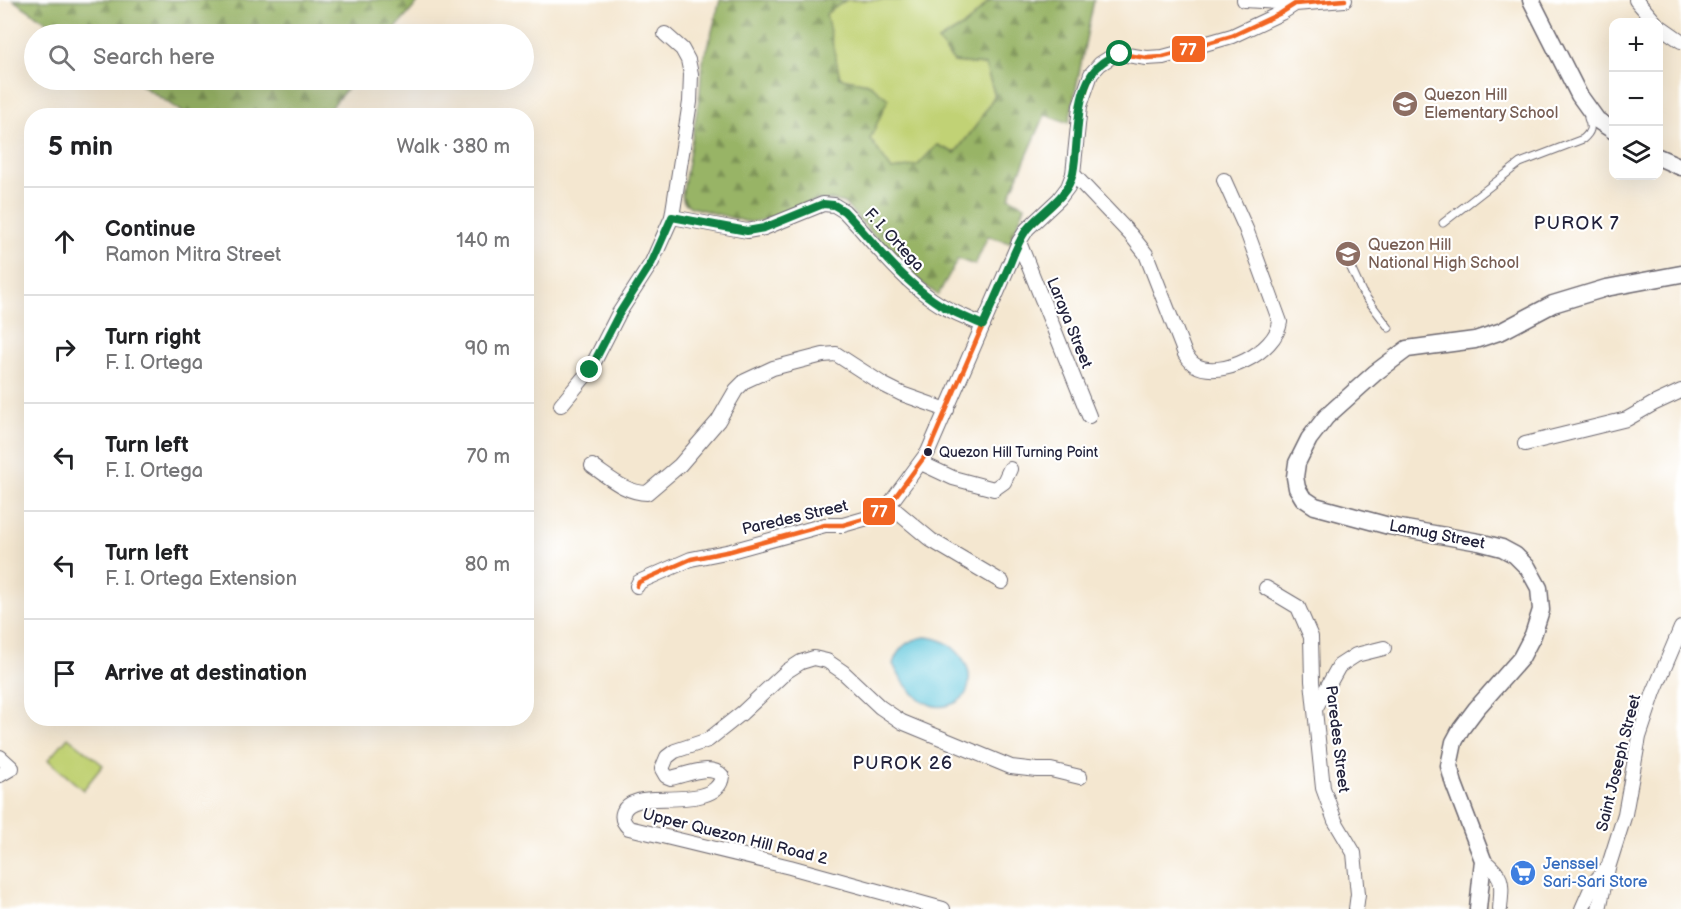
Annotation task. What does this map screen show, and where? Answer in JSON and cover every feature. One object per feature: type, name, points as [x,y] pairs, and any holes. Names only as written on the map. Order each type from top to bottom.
[{"type":"street","points":[[1244,0],[1296,2],[1345,0]]},
{"type":"street","points":[[1531,0],[1579,95],[1597,120],[1609,127]]},
{"type":"street","points":[[1636,0],[1652,18]]},
{"type":"street","points":[[1224,180],[1246,229],[1280,322],[1279,331],[1262,350],[1244,360],[1212,369],[1192,364],[1185,354],[1146,254],[1073,174],[1080,106],[1091,74],[1111,57],[1120,54],[1148,58],[1178,53],[1232,36],[1281,13],[1296,2]]},
{"type":"street","points":[[1663,28],[1681,41]]},
{"type":"street","points":[[561,405],[590,370],[619,314],[652,262],[672,217],[690,102],[691,74],[688,60],[682,49],[665,34]]},
{"type":"street","points":[[1663,160],[1681,168]]},
{"type":"street","name":"Paredes Street","points":[[637,586],[639,582],[691,559],[825,525],[843,525],[871,517],[890,505],[928,452],[1019,242],[1028,229],[1068,188],[1073,174]]},
{"type":"street","name":"F. I. Ortega","points":[[672,217],[747,231],[764,228],[823,204],[834,205],[844,211],[918,290],[949,310],[983,325]]},
{"type":"street","name":"Laraya Street","points":[[1019,242],[1089,416]]},
{"type":"street","name":"Lamug Street","points":[[1478,909],[1483,860],[1449,766],[1454,742],[1461,729],[1521,658],[1533,635],[1541,610],[1539,588],[1528,568],[1515,555],[1502,548],[1389,526],[1315,506],[1303,498],[1297,488],[1295,477],[1297,463],[1309,439],[1326,417],[1401,348],[1407,350],[1475,339],[1502,331],[1553,304],[1606,288],[1681,274]]},
{"type":"street","points":[[592,466],[627,489],[636,493],[647,493],[680,465],[713,428],[736,390],[745,381],[772,368],[823,355],[836,354],[884,385],[947,410]]},
{"type":"street","points":[[1525,444],[1628,420],[1653,404],[1681,391]]},
{"type":"street","points":[[921,463],[953,478],[994,489],[1004,482],[1010,469]]},
{"type":"street","points":[[890,505],[931,540],[1002,582]]},
{"type":"street","name":"Paredes Street","points":[[1266,588],[1298,607],[1311,637],[1323,789],[1335,821],[1354,853],[1358,894],[1356,909]]},
{"type":"street","name":"Saint Joseph Street","points":[[1599,909],[1608,868],[1625,814],[1640,737],[1654,692],[1681,628]]},
{"type":"street","points":[[1315,709],[1339,666],[1356,655],[1384,648]]},
{"type":"street","name":"Upper Quezon Hill Road 2","points":[[943,909],[790,867],[629,828],[623,823],[625,808],[639,800],[678,799],[708,794],[717,789],[722,776],[713,770],[671,778],[666,776],[662,769],[667,757],[708,740],[742,713],[787,671],[801,662],[814,658],[827,661],[843,672],[880,707],[902,722],[1011,767],[1051,770],[1080,777]]},
{"type":"street","points":[[0,757],[12,768],[0,775]]},
{"type":"street","points":[[1483,860],[1497,871],[1502,886],[1500,909]]},
{"type":"street","points":[[1582,909],[1593,884],[1608,868]]},
{"type":"lane","points":[[1443,222],[1520,163],[1583,139],[1590,133],[1591,126],[1579,95]]},
{"type":"lane","points":[[1350,266],[1362,292],[1389,328]]},
{"type":"green space","points":[[13,0],[420,0],[400,24],[50,24]]},
{"type":"green space","points":[[720,0],[846,0],[826,14],[840,78],[868,83],[888,99],[870,139],[892,170],[918,165],[937,145],[955,153],[976,126],[995,95],[985,65],[954,62],[938,41],[967,24],[990,0],[1094,0],[1069,123],[1045,115],[1009,197],[1025,206],[1010,243],[988,236],[975,265],[958,259],[938,295],[900,263],[844,203],[819,200],[763,220],[750,222],[691,207],[684,202],[682,196],[700,93],[702,61]]},
{"type":"green space","points":[[846,0],[990,0],[967,24],[938,41],[954,62],[985,65],[995,95],[976,126],[955,153],[937,145],[918,165],[892,171],[870,139],[868,83],[840,78],[825,14]]},
{"type":"green space","points":[[148,90],[346,90],[331,108],[176,108]]},
{"type":"green space","points":[[68,737],[103,765],[83,790],[48,760]]},
{"type":"water","points":[[925,637],[941,640],[949,645],[965,663],[969,685],[963,697],[957,702],[947,706],[933,706],[925,702],[908,688],[893,664],[905,645]]},
{"type":"transit line","name":"77","points":[[637,586],[639,582],[691,559],[731,551],[825,525],[843,525],[871,517],[889,505],[928,452],[1019,242],[1027,229],[1059,199],[1068,187],[1073,174],[1080,106],[1091,74],[1100,64],[1120,54],[1147,58],[1163,57],[1232,36],[1295,4],[1345,0]]},
{"type":"place","name":"Quezon Hill Elementary School","points":[[1405,104]]},
{"type":"place","name":"Quezon Hill National High School","points":[[1348,254]]},
{"type":"place","name":"Quezon Hill Turning Point","points":[[928,452]]},
{"type":"place","name":"Jenssel Sari-Sari Store","points":[[1523,873]]},
{"type":"district","name":"PUROK 7","points":[[1577,223]]},
{"type":"district","name":"PUROK 26","points":[[903,763]]},
{"type":"route","points":[[590,370],[619,314],[652,262],[672,217],[747,231],[764,228],[823,204],[834,205],[844,211],[918,290],[949,310],[983,325],[1019,242],[1035,221],[1068,188],[1073,174],[1080,106],[1091,74],[1100,64],[1120,54]]}]
